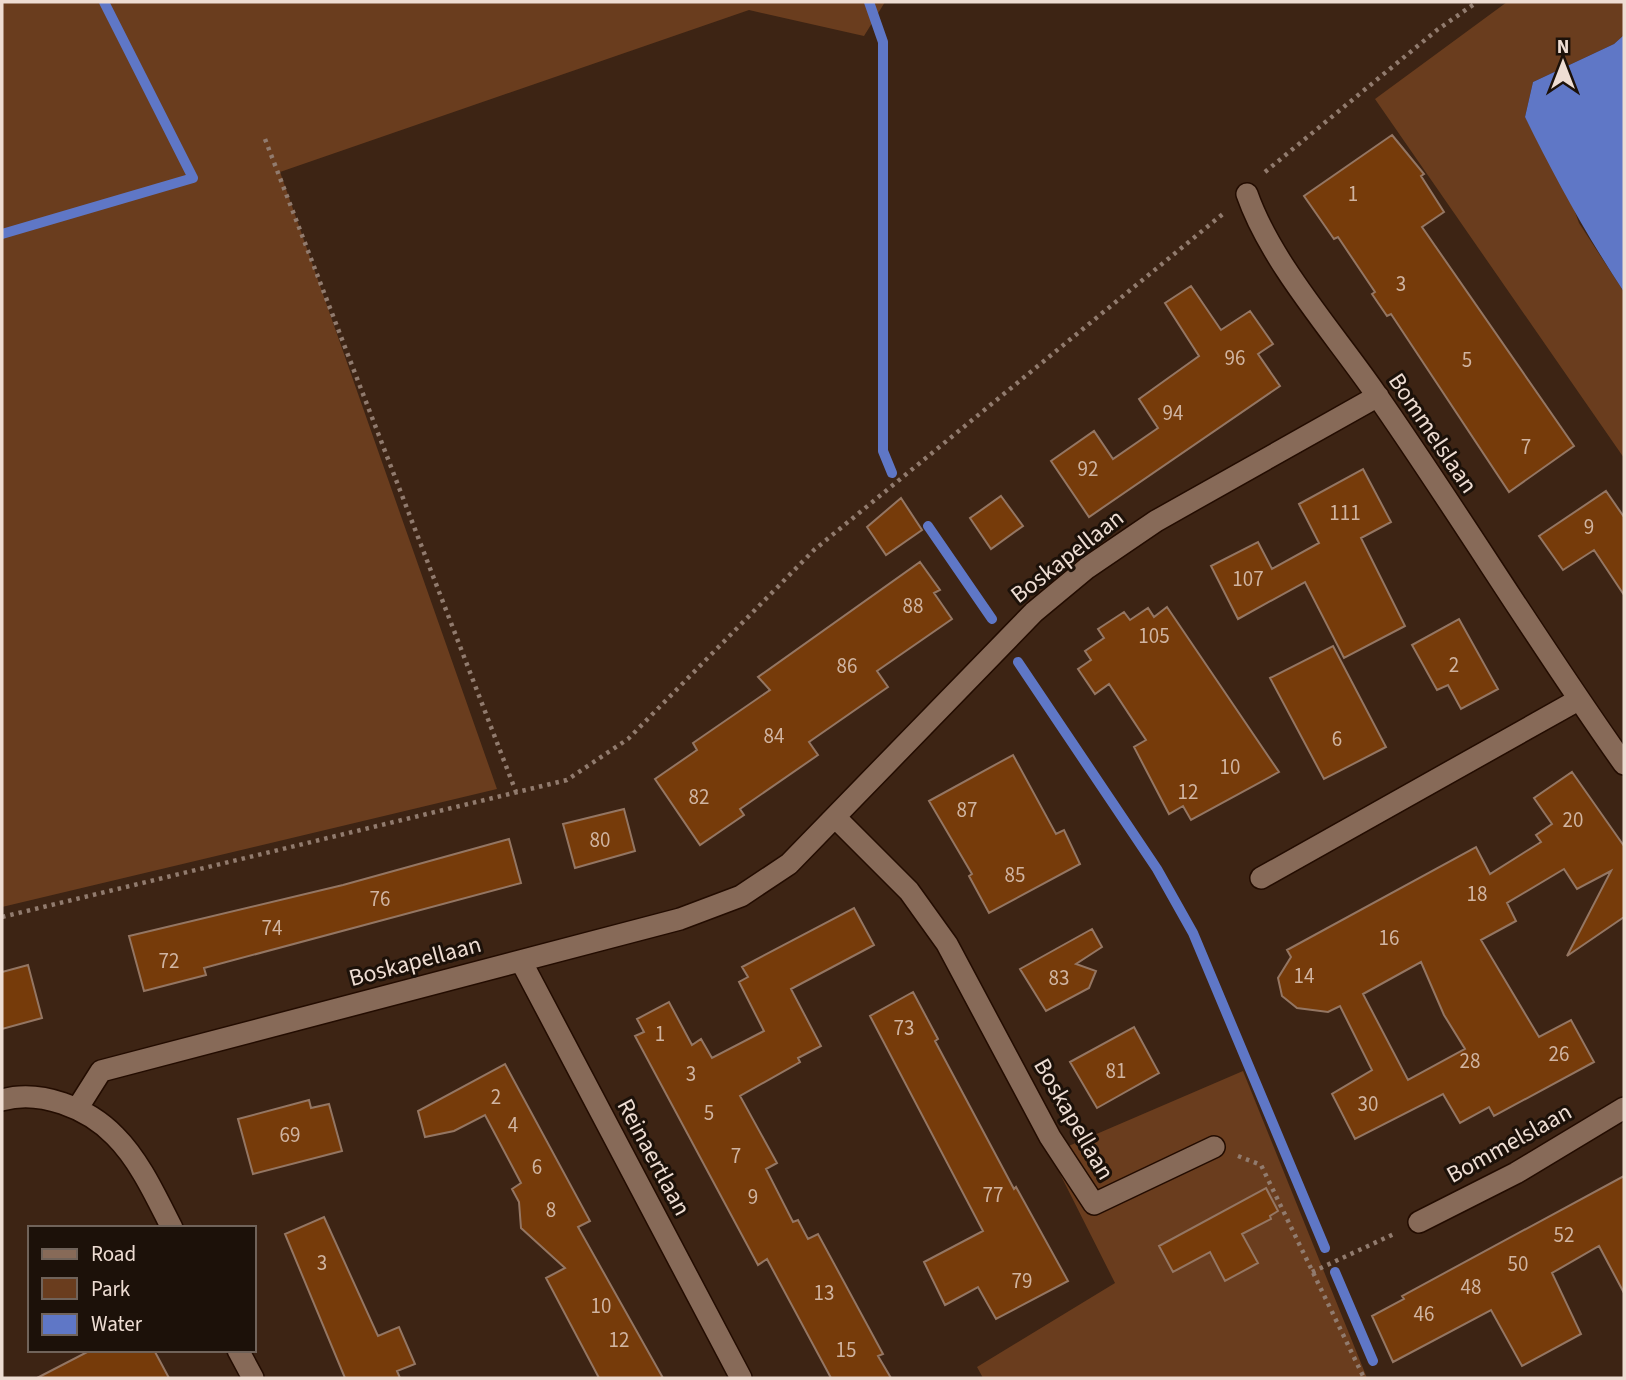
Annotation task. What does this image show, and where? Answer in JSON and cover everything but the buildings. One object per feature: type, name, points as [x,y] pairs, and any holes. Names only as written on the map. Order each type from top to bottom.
[{"type":"street","name":"Bommelslaan","points":[[1247,194],[1269,241],[1378,396],[1578,700],[1624,764]]},
{"type":"street","name":"Boskapellaan","points":[[78,1109],[101,1071],[680,919],[741,896],[789,864],[1034,612],[1087,568],[1156,521],[1378,396]]},
{"type":"street","points":[[1261,878],[1578,700]]},
{"type":"street","name":"Boskapellaan","points":[[836,818],[909,891],[947,944],[1050,1137],[1094,1204],[1214,1147]]},
{"type":"street","name":"Reinaertlaan","points":[[521,961],[741,1378]]},
{"type":"street","points":[[2,1100],[41,1097],[78,1109],[115,1136],[149,1184],[171,1226]]},
{"type":"street","name":"Bommelslaan","points":[[1419,1222],[1517,1173],[1624,1108]]},
{"type":"street","points":[[239,1352],[253,1378]]},
{"type":"path","points":[[2,917],[567,780],[628,739],[814,550],[1247,194],[1264,172],[1437,30],[1477,2]]},
{"type":"path","points":[[265,139],[516,792]]},
{"type":"path","points":[[1214,1147],[1261,1165],[1364,1378]]},
{"type":"path","points":[[1311,1272],[1419,1222]]},
{"type":"green space","points":[[2,2],[885,2],[864,36],[749,10],[280,172],[497,789],[2,907]]},
{"type":"green space","points":[[1507,2],[1624,2],[1624,35],[1614,44],[1533,82],[1525,117],[1570,198],[1579,223],[1624,292],[1624,458],[1375,99]]},
{"type":"green space","points":[[1243,1071],[1367,1378],[983,1378],[977,1367],[1115,1283],[1050,1154]]},
{"type":"water","points":[[1624,35],[1624,292],[1572,206],[1525,117],[1533,82],[1614,44]]},
{"type":"waterway","points":[[2,234],[193,178],[104,2]]},
{"type":"waterway","points":[[869,2],[883,42],[883,451],[892,473]]},
{"type":"waterway","points":[[928,526],[992,619]]},
{"type":"waterway","points":[[1018,662],[1157,869],[1193,933],[1325,1248]]},
{"type":"waterway","points":[[1335,1272],[1373,1361]]}]
